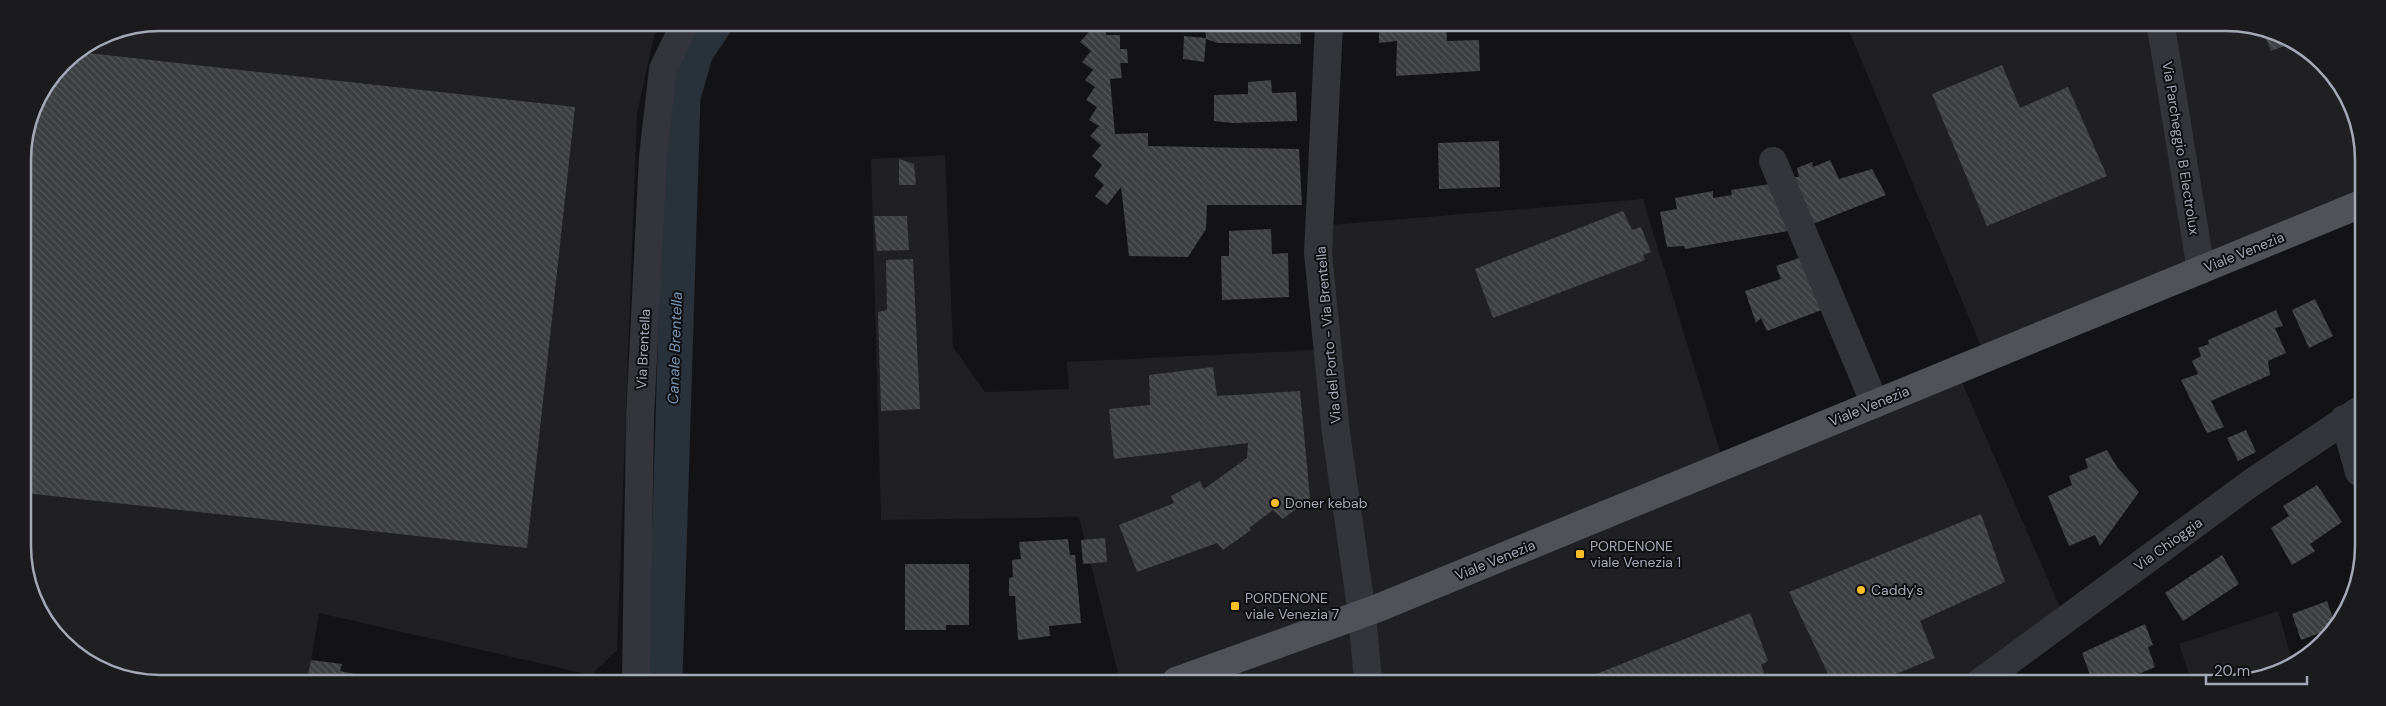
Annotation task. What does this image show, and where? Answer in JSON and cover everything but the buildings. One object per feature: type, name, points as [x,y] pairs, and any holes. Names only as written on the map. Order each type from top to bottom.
[{"type":"main road","name":"Viale Venezia","points":[[1194,675],[1370,611],[2355,206]]},
{"type":"street","name":"Via del Porto - Via Brentella","points":[[1329,31],[1318,253],[1336,433],[1370,611]]},
{"type":"street","name":"Via Parcheggio B Electrolux","points":[[2162,31],[2201,270]]},
{"type":"street","name":"Via Brentella","points":[[636,675],[640,418],[653,157],[663,69],[681,32]]},
{"type":"street","points":[[1773,161],[1875,404]]},
{"type":"street","points":[[2352,414],[2355,439]]},
{"type":"street","name":"Via Chioggia","points":[[1990,674],[2251,483],[2352,414]]},
{"type":"street","points":[[1368,674],[1370,611]]},
{"type":"shaded area","points":[[1849,31],[2243,32],[2275,41],[2290,48],[2317,69],[2333,88],[2348,119],[2352,135],[2355,160],[2355,197],[1983,351]]},
{"type":"shaded area","points":[[152,32],[657,32],[654,36],[637,114],[617,650],[590,675],[319,613],[309,675],[160,675],[143,674],[127,670],[96,658],[75,643],[63,631],[45,603],[34,571],[31,546],[32,152],[38,119],[48,96],[63,75],[88,53],[119,38]]},
{"type":"shaded area","points":[[945,155],[953,347],[985,392],[1069,389],[1067,362],[1335,349],[1330,225],[1643,199],[1722,458],[1350,611],[1169,675],[1118,675],[1079,517],[881,520],[871,159]]},
{"type":"shaded area","points":[[1961,380],[2062,612],[1982,674],[1218,674]]},
{"type":"shaded area","points":[[2278,611],[2292,657],[2275,665],[2251,672],[2189,674],[2179,644]]},
{"type":"waterway","name":"Canale Brentella","points":[[665,675],[683,97],[696,52],[710,32]]},
{"type":"place","name":"Doner kebab","points":[[1275,503]]},
{"type":"place","name":"PORDENONE viale Venezia 1","points":[[1580,554]]},
{"type":"place","name":"Caddy's","points":[[1861,590]]},
{"type":"place","name":"PORDENONE viale Venezia 7","points":[[1235,606]]}]
